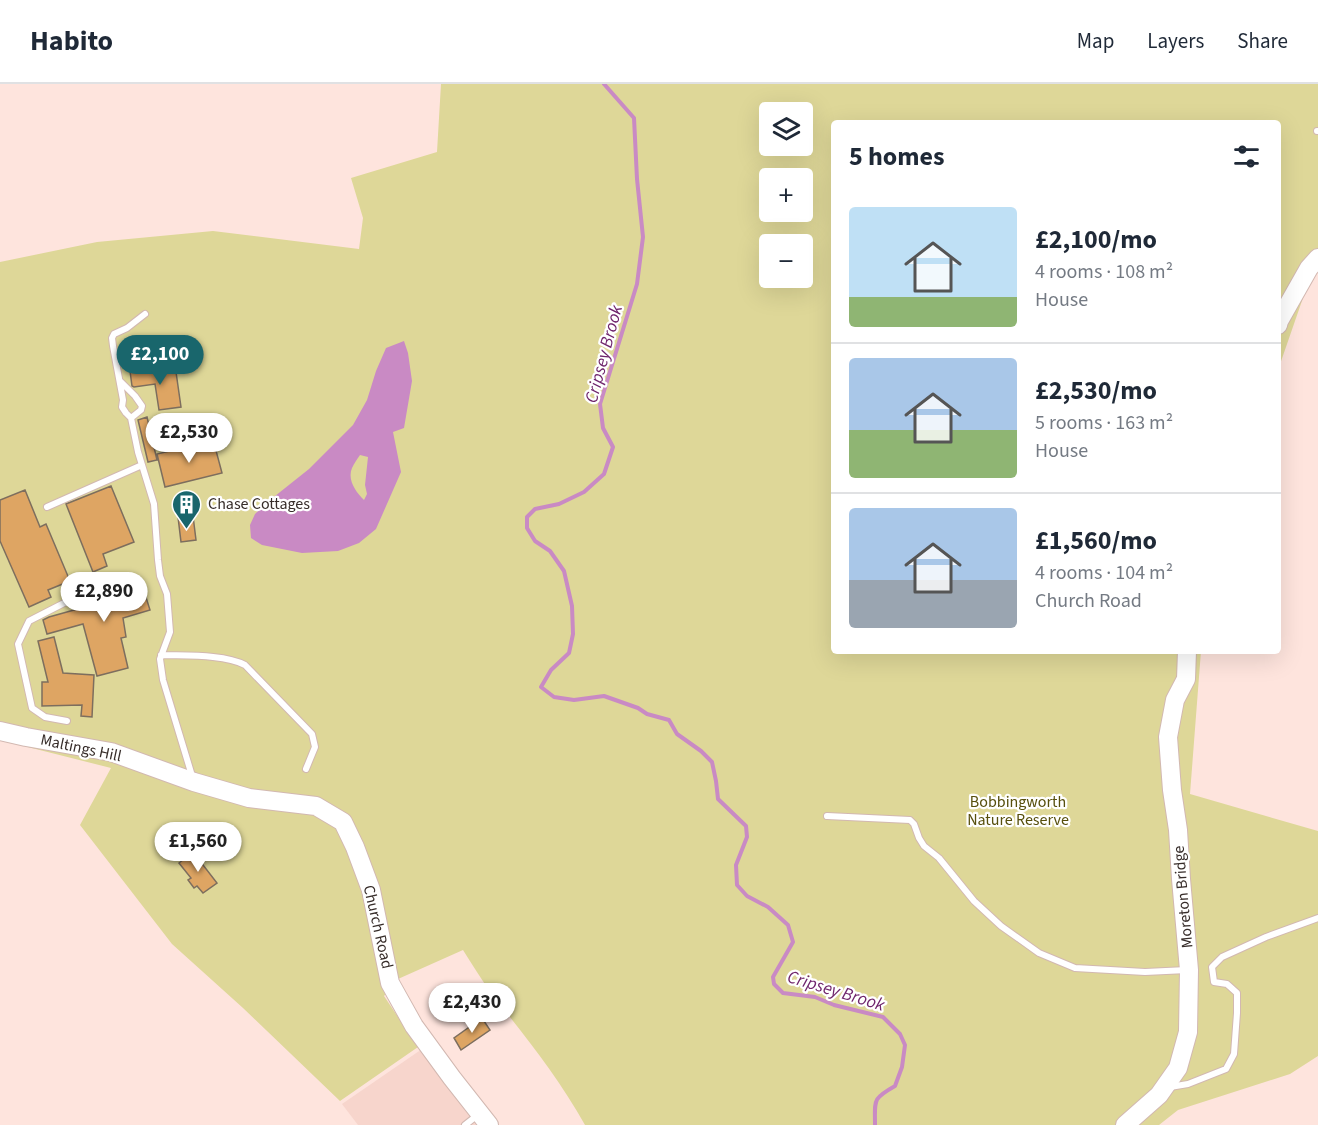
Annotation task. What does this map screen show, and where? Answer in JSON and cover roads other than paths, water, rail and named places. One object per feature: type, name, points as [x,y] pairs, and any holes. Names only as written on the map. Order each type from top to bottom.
[{"type":"street","points":[[1281,319],[1309,268],[1318,258]]},
{"type":"street","name":"Moreton Bridge","points":[[1125,1125],[1159,1095],[1178,1068],[1188,1032],[1190,970],[1168,737],[1175,700],[1186,679],[1188,654]]},
{"type":"street","name":"Maltings Hill","points":[[0,730],[26,737],[111,752],[194,782]]},
{"type":"street","name":"Church Road","points":[[194,782],[249,798],[316,806],[343,822],[371,890],[390,983],[414,1026],[485,1119]]},
{"type":"lane","points":[[145,314],[127,328],[114,334],[112,338],[123,400],[122,407],[131,418],[154,504],[160,576],[166,594],[170,632],[160,659],[163,680],[194,782]]},
{"type":"lane","points":[[119,380],[142,406],[141,410],[131,418]]},
{"type":"lane","points":[[47,507],[142,465]]},
{"type":"lane","points":[[67,721],[45,717],[32,708],[18,644],[28,621],[68,601],[85,583]]},
{"type":"lane","points":[[161,655],[219,658],[245,665],[312,734],[315,747],[306,769]]},
{"type":"lane","points":[[827,816],[910,820],[924,846],[939,858],[974,901],[1001,926],[1039,953],[1075,968],[1145,972],[1190,970]]},
{"type":"lane","points":[[1164,1088],[1188,1084],[1226,1069],[1234,1054],[1237,993],[1227,984],[1214,982],[1212,967],[1222,957],[1266,937],[1318,918]]},
{"type":"lane","points":[[465,1125],[485,1119]]},
{"type":"waterway","name":"Cripsey Brook","points":[[604,84],[634,118],[643,237],[637,284],[600,404],[603,428],[613,447],[604,474],[584,492],[559,504],[535,509],[527,517],[527,528],[535,541],[550,551],[564,571],[572,606],[573,634],[569,653],[551,670],[541,687],[554,697],[574,700],[604,696],[638,708],[647,714],[669,720],[677,734],[712,762],[718,799],[746,826],[747,837],[736,865],[737,885],[747,896],[768,907],[788,925],[793,942],[773,977],[774,984],[783,993],[815,997],[834,1005],[883,1017],[900,1034],[905,1045],[902,1067],[895,1086],[876,1101],[875,1125]]},
{"type":"place","name":"Chase Cottages","points":[[187,530]]},
{"type":"park label","name":"Bobbingworth Nature Reserve","points":[[1018,811]]}]
